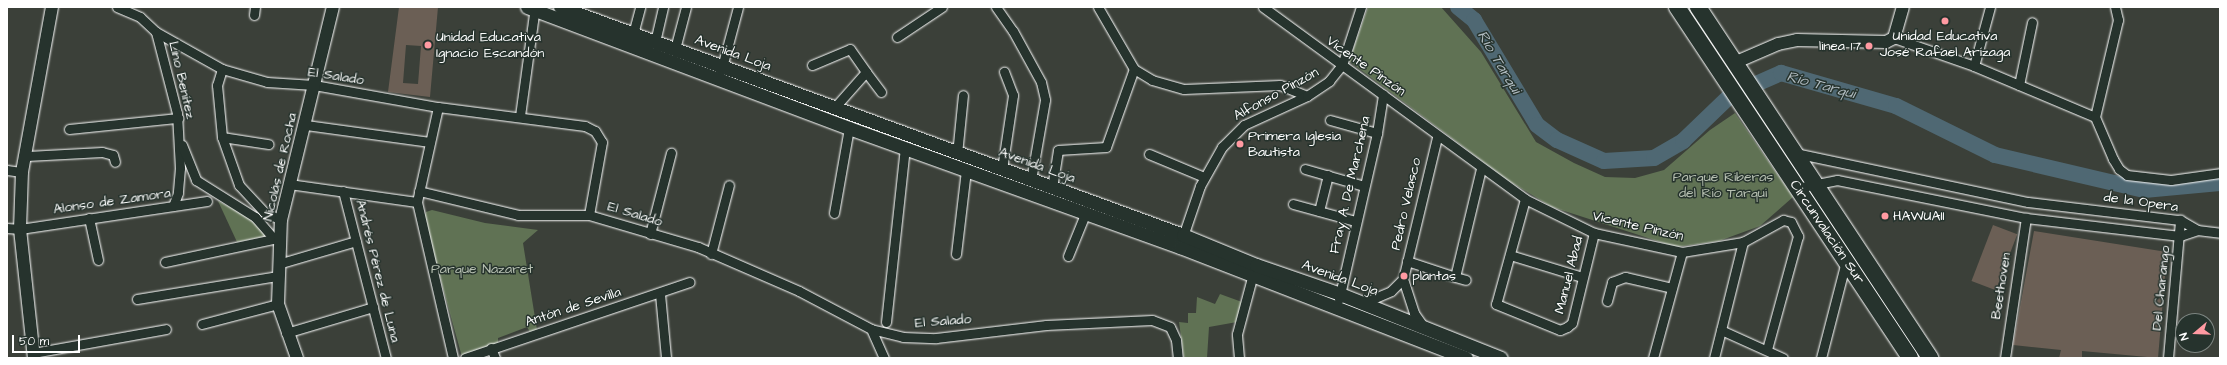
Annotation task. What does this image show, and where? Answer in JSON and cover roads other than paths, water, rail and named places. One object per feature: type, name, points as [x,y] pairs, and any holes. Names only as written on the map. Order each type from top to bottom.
[{"type":"highway","name":"Circunvalación Sur","points":[[1677,7],[1724,80],[1910,358]]},
{"type":"highway","name":"Circunvalación Sur","points":[[1698,7],[1793,153],[1814,182],[1930,358]]},
{"type":"main road","name":"Avenida Loja","points":[[560,7],[723,65],[957,154],[1052,188],[1254,270],[1338,300],[1466,358]]},
{"type":"main road","name":"Avenida Loja","points":[[532,8],[848,128],[1086,212],[1182,241]]},
{"type":"main road","name":"Avenida Loja","points":[[1338,300],[1363,303],[1501,358]]},
{"type":"street","points":[[52,7],[27,156],[22,172],[20,229],[34,355],[166,329]]},
{"type":"street","name":"El Salado","points":[[117,7],[140,18],[156,32],[222,69],[267,82],[314,85],[438,108],[520,116],[585,126],[595,131],[602,142],[589,215],[711,254],[799,291],[871,329],[924,338],[1046,325],[1152,320],[1167,324],[1176,340],[1178,358]]},
{"type":"street","name":"Nicolás de Rocha","points":[[296,358],[286,333],[278,304],[277,238],[289,184],[306,126],[314,85],[333,7]]},
{"type":"street","points":[[633,34],[640,7]]},
{"type":"street","points":[[655,42],[663,7]]},
{"type":"street","points":[[675,49],[686,7]]},
{"type":"street","points":[[719,79],[738,7]]},
{"type":"street","points":[[898,37],[942,7]]},
{"type":"street","points":[[996,7],[1013,31],[1042,82],[1045,100],[1031,180]]},
{"type":"street","points":[[1098,7],[1134,69],[1152,80],[1184,89],[1271,84],[1287,86],[1307,96]]},
{"type":"street","name":"Vicente Pinzón","points":[[1263,7],[1383,94],[1436,137],[1481,169],[1525,199],[1594,233],[1682,252],[1743,242],[1783,220],[1791,222],[1798,236],[1767,349]]},
{"type":"street","name":"Alfonso Pinzón","points":[[1182,241],[1204,177],[1216,155],[1236,132],[1253,120],[1307,96],[1329,81],[1342,64],[1361,7]]},
{"type":"street","points":[[1894,38],[1903,7]]},
{"type":"street","points":[[1974,66],[1990,7]]},
{"type":"street","points":[[2115,7],[2118,20],[2095,117],[2118,169],[2127,175],[2171,180],[2220,173]]},
{"type":"street","points":[[520,116],[532,8]]},
{"type":"street","points":[[2019,85],[2032,22]]},
{"type":"street","name":"Lino Benítez","points":[[156,32],[178,118],[178,193],[173,206]]},
{"type":"street","points":[[1736,66],[1778,44],[1797,40],[1874,42],[1894,38],[1974,66],[2095,117]]},
{"type":"street","points":[[812,65],[850,49],[881,92]]},
{"type":"street","name":"Lino Benítez","points":[[222,69],[217,85],[222,137],[240,185],[251,201],[264,212],[281,220]]},
{"type":"street","points":[[1052,188],[1058,150],[1106,147],[1134,69]]},
{"type":"street","points":[[834,108],[866,72]]},
{"type":"street","points":[[1002,170],[1013,95],[1009,78],[1004,72]]},
{"type":"street","name":"Fray A. De Marchena","points":[[1338,300],[1355,221],[1377,133],[1383,94]]},
{"type":"street","points":[[957,154],[963,95]]},
{"type":"street","points":[[438,108],[417,202],[454,358]]},
{"type":"street","points":[[69,129],[178,118]]},
{"type":"street","points":[[1330,120],[1377,133]]},
{"type":"street","points":[[306,126],[430,142]]},
{"type":"street","points":[[834,213],[848,128]]},
{"type":"street","points":[[179,137],[196,180],[255,217],[277,238]]},
{"type":"street","points":[[222,137],[268,144]]},
{"type":"street","name":"Pedro Velasco","points":[[1403,279],[1436,137]]},
{"type":"street","points":[[886,322],[905,148]]},
{"type":"street","points":[[27,156],[102,152],[113,154],[115,162]]},
{"type":"street","points":[[650,234],[671,152]]},
{"type":"street","name":"de la Opera","points":[[1793,153],[2028,202],[2180,220],[2197,230]]},
{"type":"street","points":[[1149,154],[1204,177]]},
{"type":"street","points":[[1305,169],[1364,186]]},
{"type":"street","points":[[1455,277],[1481,169]]},
{"type":"street","points":[[7,170],[22,172]]},
{"type":"street","points":[[956,254],[966,170]]},
{"type":"street","points":[[1319,211],[1328,175]]},
{"type":"street","points":[[1797,188],[1814,182]]},
{"type":"street","name":"de la Opera","points":[[1814,182],[1854,183],[2026,218],[2180,236],[2197,230]]},
{"type":"street","points":[[289,184],[417,202]]},
{"type":"street","points":[[711,254],[729,185]]},
{"type":"street","name":"Andrés Pérez de Luna","points":[[343,191],[386,358]]},
{"type":"street","points":[[419,192],[518,215],[589,215]]},
{"type":"street","points":[[1525,199],[1510,255],[1582,277]]},
{"type":"street","name":"Alonso de Zamora","points":[[7,228],[20,229],[207,201]]},
{"type":"street","points":[[1293,204],[1355,221]]},
{"type":"street","points":[[1068,256],[1086,212]]},
{"type":"street","points":[[89,218],[98,260]]},
{"type":"street","name":"Beethoven","points":[[2004,358],[2026,218]]},
{"type":"street","name":"Del Charango","points":[[2168,358],[2180,236],[2180,220]]},
{"type":"street","points":[[2197,230],[2220,233]]},
{"type":"street","name":"Manuel Abad","points":[[1510,255],[1496,304],[1560,330],[1572,323],[1582,277],[1594,233]]},
{"type":"street","points":[[166,262],[277,238]]},
{"type":"street","points":[[278,264],[356,241]]},
{"type":"street","points":[[1714,358],[1743,242]]},
{"type":"street","points":[[1653,358],[1682,252]]},
{"type":"street","points":[[1407,261],[1466,280]]},
{"type":"street","points":[[1821,358],[1846,261]]},
{"type":"street","points":[[1239,358],[1237,334],[1254,270]]},
{"type":"street","points":[[137,299],[278,276]]},
{"type":"street","points":[[1607,300],[1612,282],[1625,277],[1672,288]]},
{"type":"street","points":[[1363,303],[1392,291],[1403,279],[1414,313],[1422,326]]},
{"type":"street","name":"Antón de Sevilla","points":[[465,358],[491,348],[660,294],[690,282]]},
{"type":"street","points":[[660,294],[666,358]]},
{"type":"street","points":[[202,324],[278,304]]},
{"type":"street","points":[[286,333],[373,307]]},
{"type":"street","points":[[871,329],[884,358]]},
{"type":"street","points":[[1721,330],[1767,349],[1783,358]]},
{"type":"street","points":[[491,348],[495,358]]},
{"type":"waterway","name":"Río Tarqui","points":[[1458,7],[1474,20],[1537,125],[1557,140],[1604,161],[1654,158],[1683,141],[1731,95],[1781,73],[1896,106],[1995,155],[2144,190],[2220,183]]},
{"type":"place","name":"Unidad Educativa José Rafael Arízaga","points":[[1945,21]]},
{"type":"place","name":"Unidad Educativa Ignacio Escandón","points":[[428,45]]},
{"type":"place","name":"linea 17","points":[[1869,46]]},
{"type":"place","name":"Primera Iglesia Bautista","points":[[1240,144]]},
{"type":"place","name":"HAWUAII","points":[[1885,216]]},
{"type":"place","name":"plantas","points":[[1404,276]]},
{"type":"park label","name":"Parque Riberas del Río Tarqui","points":[[1723,186]]},
{"type":"park label","name":"Parque Nazaret","points":[[482,269]]}]
